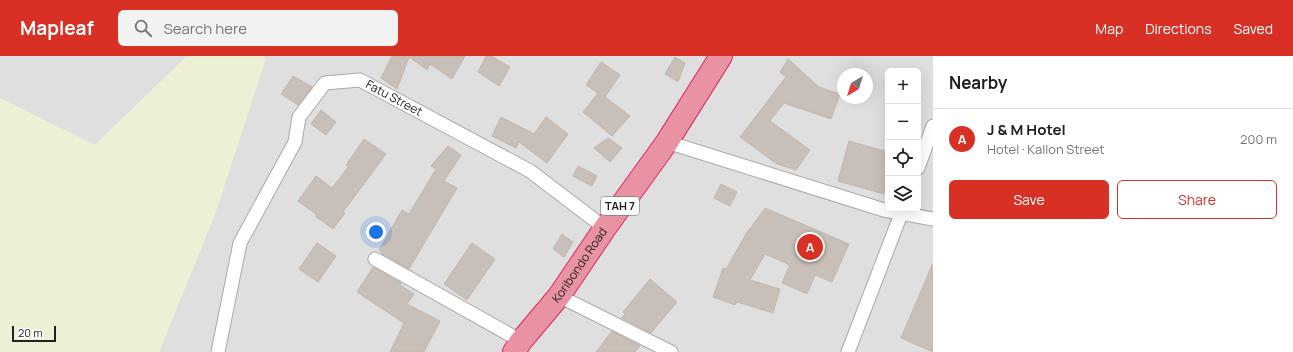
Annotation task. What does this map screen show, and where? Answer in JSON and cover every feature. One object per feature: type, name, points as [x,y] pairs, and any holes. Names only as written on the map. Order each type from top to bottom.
[{"type":"highway","name":"Koribondo Road","points":[[517,346],[559,296],[605,228],[667,142],[721,56]]},
{"type":"street","name":"Fatu Street","points":[[218,352],[240,243],[295,142],[299,117],[325,83],[360,80],[530,171],[605,228]]},
{"type":"street","points":[[921,160],[933,126]]},
{"type":"street","points":[[667,142],[885,210]]},
{"type":"street","points":[[848,352],[903,212]]},
{"type":"street","points":[[907,212],[933,219]]},
{"type":"street","points":[[375,259],[517,346]]},
{"type":"street","points":[[559,296],[671,352]]},
{"type":"shaded area","points":[[0,56],[187,56],[95,145],[0,98]]},
{"type":"shaded area","points":[[263,56],[933,56],[933,352],[159,352],[215,214],[265,61]]},
{"type":"green space","points":[[187,56],[263,56],[265,60],[215,214],[159,352],[0,352],[0,98],[95,145]]},
{"type":"building","points":[[392,56],[465,56],[452,79],[430,64],[427,70],[409,57],[397,89],[381,78]]},
{"type":"building","points":[[486,56],[491,56],[510,67],[499,86],[478,72]]},
{"type":"building","points":[[675,57],[685,63],[678,82],[665,74]]},
{"type":"building","points":[[788,59],[819,87],[837,93],[837,102],[831,119],[784,103],[770,121],[810,150],[796,170],[777,164],[740,137],[786,77],[780,72]]},
{"type":"building","points":[[601,62],[620,75],[605,97],[630,116],[612,136],[583,112],[598,93],[586,85]]},
{"type":"building","points":[[293,76],[312,87],[298,105],[281,94]]},
{"type":"building","points":[[321,110],[336,122],[326,135],[311,124]]},
{"type":"building","points":[[501,117],[534,134],[546,117],[568,134],[547,163],[519,142],[516,148],[492,136]]},
{"type":"building","points":[[608,138],[622,148],[610,162],[594,148]]},
{"type":"building","points":[[364,139],[386,154],[343,212],[345,213],[333,229],[298,201],[316,176],[332,188],[349,166],[346,165]]},
{"type":"building","points":[[849,141],[885,151],[884,194],[838,181]]},
{"type":"building","points":[[448,146],[461,155],[444,181],[457,188],[409,269],[381,253],[382,252],[379,250],[402,210],[409,214],[436,169],[431,166]]},
{"type":"building","points":[[578,166],[597,176],[592,186],[573,176]]},
{"type":"building","points":[[721,184],[737,192],[730,206],[714,198]]},
{"type":"building","points":[[765,208],[849,244],[832,282],[815,275],[807,294],[782,283],[790,265],[765,254],[750,280],[780,289],[773,313],[737,302],[735,305],[713,297],[723,268],[726,269],[749,229]]},
{"type":"building","points":[[562,234],[573,242],[564,257],[553,249]]},
{"type":"building","points":[[317,243],[336,256],[318,282],[299,269]]},
{"type":"building","points":[[472,243],[495,259],[467,300],[444,284]]},
{"type":"building","points":[[933,263],[933,352],[901,338]]},
{"type":"building","points":[[373,267],[401,283],[400,285],[414,294],[407,304],[440,321],[424,352],[390,352],[404,323],[357,292]]},
{"type":"building","points":[[650,279],[677,302],[651,333],[622,318],[625,314],[623,312]]},
{"type":"building","points":[[612,331],[640,346],[635,352],[596,352]]},
{"type":"place","name":"J & M Hotel","points":[[810,247]]}]
